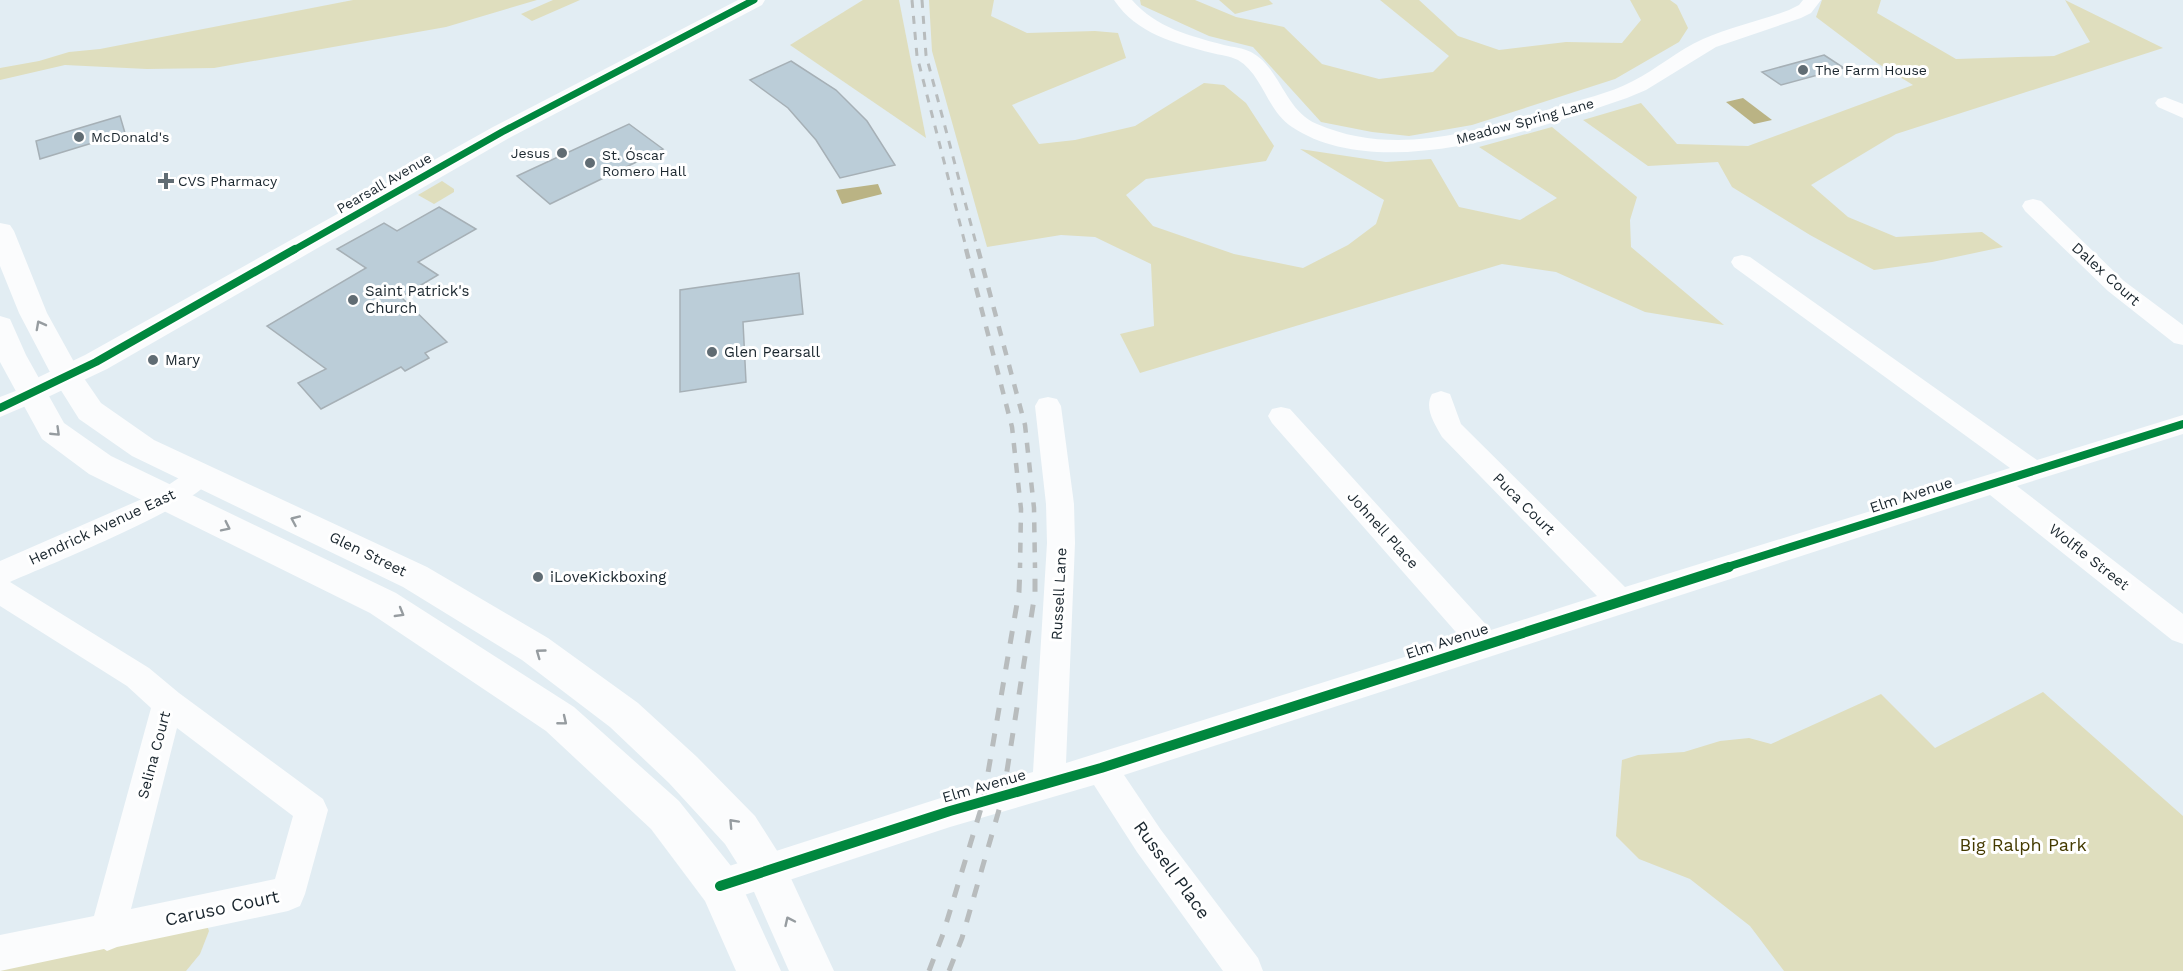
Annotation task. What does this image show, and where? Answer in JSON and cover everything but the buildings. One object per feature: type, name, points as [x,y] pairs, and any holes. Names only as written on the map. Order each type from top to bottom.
[{"type":"main road","name":"Pearsall Avenue","points":[[15,401],[96,362],[537,113],[754,0]]},
{"type":"main road","name":"Glen Street","points":[[0,231],[33,313],[67,376],[90,411],[142,448],[381,559],[535,649],[624,715],[683,770],[740,830],[766,871],[812,971]]},
{"type":"main road","points":[[0,326],[11,355],[15,401],[100,465],[349,585],[405,615],[561,719],[665,815],[720,886],[759,971]]},
{"type":"street","name":"Meadow Spring Lane","points":[[1123,0],[1131,11],[1156,29],[1174,37],[1246,56],[1269,82],[1288,116],[1308,128],[1338,140],[1407,145],[1444,142],[1488,133],[1618,95],[1642,84],[1680,59],[1721,38],[1795,14],[1805,9],[1812,0]]},
{"type":"street","name":"Dalex Court","points":[[2033,206],[2116,286],[2183,337]]},
{"type":"street","points":[[1742,262],[2036,472]]},
{"type":"street","name":"Puca Court","points":[[1441,400],[1442,412],[1451,430],[1620,601]]},
{"type":"street","name":"Russell Lane","points":[[1048,406],[1060,504],[1061,543],[1050,782]]},
{"type":"street","name":"Johnell Place","points":[[1281,416],[1485,644]]},
{"type":"street","name":"Elm Avenue","points":[[720,886],[950,811],[1101,768],[1620,601],[2183,424]]},
{"type":"street","name":"Hendrick Avenue East","points":[[0,573],[168,499],[201,477]]},
{"type":"street","name":"Wolfle Street","points":[[1995,484],[2183,631]]},
{"type":"street","name":"Selina Court","points":[[0,591],[138,677],[168,703],[107,933]]},
{"type":"street","name":"Caruso Court","points":[[107,933],[288,894],[311,810],[168,703]]},
{"type":"street","name":"Russell Place","points":[[1101,768],[1149,841],[1245,971]]},
{"type":"street","points":[[0,953],[107,933]]},
{"type":"green space","points":[[353,0],[537,0],[446,27],[214,68],[147,69],[65,65],[0,80],[0,68],[39,61],[69,52],[100,49]]},
{"type":"green space","points":[[553,0],[580,0],[532,21],[521,14]]},
{"type":"green space","points":[[863,0],[899,0],[926,138],[790,45]]},
{"type":"green space","points":[[929,0],[994,0],[991,16],[1027,33],[1095,31],[1118,33],[1126,58],[1012,105],[1039,144],[1075,140],[1135,126],[1204,83],[1224,85],[1246,103],[1274,146],[1266,161],[1146,179],[1126,195],[1153,226],[1234,254],[1303,268],[1348,245],[1376,224],[1384,200],[1300,149],[1386,162],[1431,159],[1459,207],[1520,220],[1557,198],[1479,147],[1552,127],[1637,197],[1630,220],[1631,247],[1724,325],[1645,312],[1556,272],[1502,264],[1140,373],[1120,334],[1154,326],[1151,264],[1095,237],[1061,235],[987,247],[932,51]]},
{"type":"green space","points":[[1140,0],[1195,0],[1236,17],[1284,27],[1322,64],[1379,79],[1433,72],[1449,56],[1380,0],[1419,0],[1458,36],[1499,50],[1566,42],[1622,43],[1641,20],[1630,0],[1670,0],[1677,5],[1688,28],[1679,42],[1615,79],[1472,125],[1409,136],[1372,132],[1321,122],[1253,47],[1209,36],[1141,5]]},
{"type":"green space","points":[[1219,0],[1269,0],[1273,4],[1235,14]]},
{"type":"green space","points":[[1822,0],[1881,0],[1877,13],[1956,59],[2054,56],[2090,42],[2065,0],[2163,48],[1896,134],[1811,185],[1848,217],[1896,237],[1982,232],[2003,247],[1932,262],[1874,270],[1810,235],[1732,187],[1718,162],[1648,166],[1583,120],[1641,103],[1677,144],[1748,146],[1913,85],[1877,63],[1816,17]]},
{"type":"green space","points":[[442,181],[454,189],[454,192],[434,204],[418,195]]},
{"type":"green space","name":"Big Ralph Park","points":[[2043,692],[2183,816],[2183,971],[1784,971],[1750,926],[1690,879],[1639,859],[1616,836],[1622,760],[1638,755],[1684,752],[1720,741],[1749,738],[1771,744],[1881,694],[1935,748]]},
{"type":"green space","points":[[206,923],[209,931],[200,954],[186,971],[0,971],[0,960]]},
{"type":"shaded area","points":[[1743,98],[1772,120],[1754,124],[1726,102]]},
{"type":"shaded area","points":[[878,184],[882,194],[842,204],[836,190]]},
{"type":"railway","points":[[912,0],[917,56],[967,251]]},
{"type":"railway","points":[[922,0],[926,55],[978,251]]},
{"type":"railway","points":[[966,249],[1012,427],[1021,509],[1020,568]]},
{"type":"railway","points":[[978,249],[1025,425],[1034,508],[1035,568]]},
{"type":"railway","points":[[929,971],[943,934],[983,802],[1019,592],[1020,567]]},
{"type":"railway","points":[[949,971],[962,938],[1003,796],[1035,593],[1035,568]]},
{"type":"cycle path","points":[[0,408],[96,362],[502,132],[754,0]]},
{"type":"cycle path","points":[[720,886],[950,811],[1101,768],[1620,601],[2183,424]]},
{"type":"place","name":"The Farm House","points":[[1803,70]]},
{"type":"place","name":"McDonald's","points":[[79,137]]},
{"type":"place","name":"Jesus","points":[[562,153]]},
{"type":"place","name":"St. Óscar Romero Hall","points":[[590,163]]},
{"type":"place","name":"CVS Pharmacy","points":[[166,181]]},
{"type":"place","name":"Saint Patrick's Church","points":[[353,300]]},
{"type":"place","name":"Glen Pearsall","points":[[712,352]]},
{"type":"place","name":"Mary","points":[[153,360]]},
{"type":"place","name":"iLoveKickboxing","points":[[538,577]]}]
